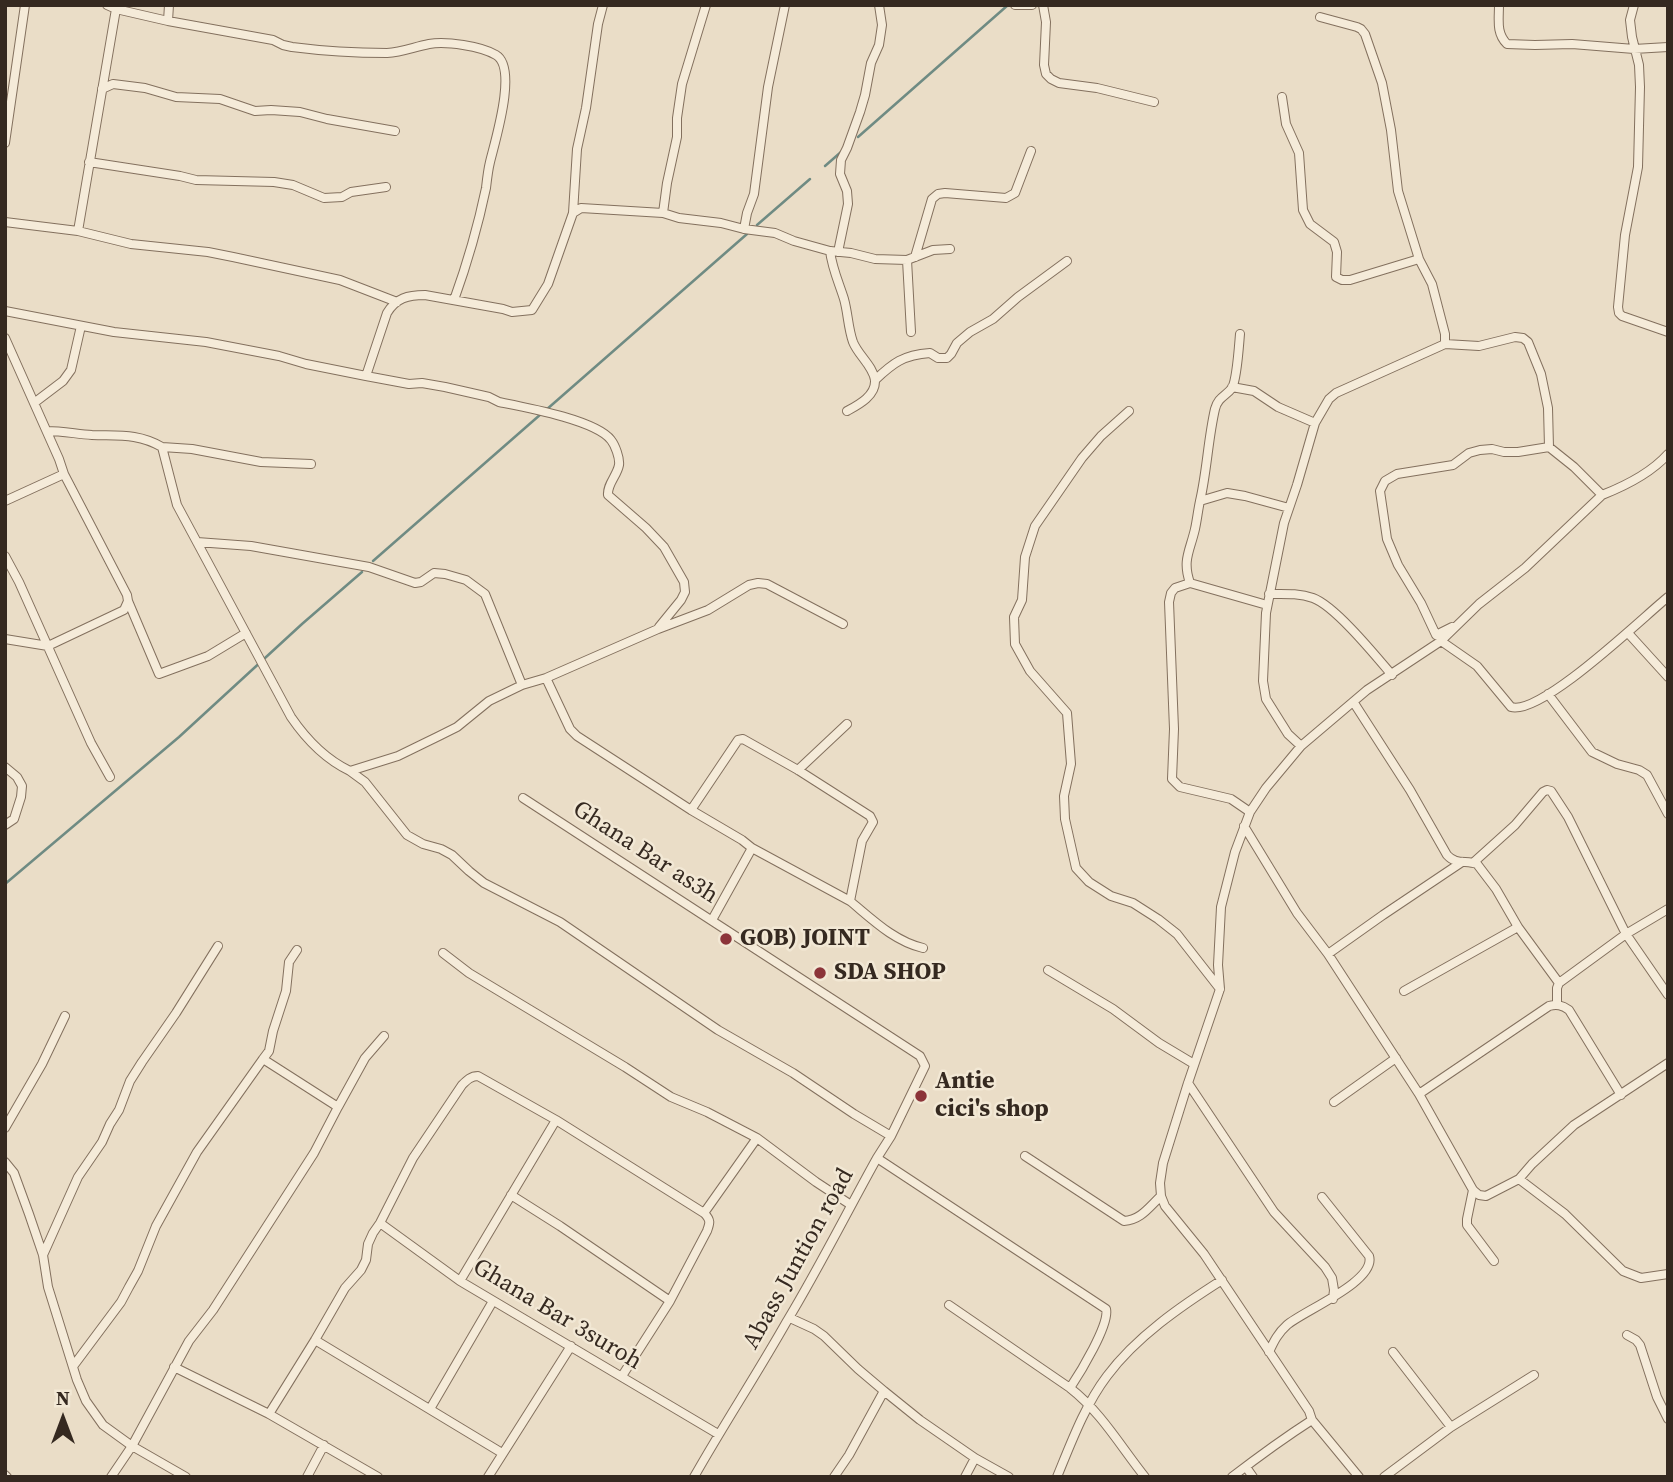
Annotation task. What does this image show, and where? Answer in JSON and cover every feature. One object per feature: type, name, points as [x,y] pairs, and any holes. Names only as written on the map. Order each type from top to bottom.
[{"type":"street","points":[[6,138],[25,5]]},
{"type":"street","points":[[107,5],[168,21],[273,40],[283,45],[311,50],[401,52],[430,44],[443,44],[468,46],[497,55],[502,61],[506,83],[498,137],[476,231],[454,300]]},
{"type":"street","points":[[168,21],[169,5]]},
{"type":"street","points":[[366,376],[392,304],[413,295],[512,312],[531,310],[548,284],[573,213],[577,149],[603,5]]},
{"type":"street","points":[[663,213],[677,137],[682,84],[706,5]]},
{"type":"street","points":[[744,229],[754,194],[768,87],[785,5]]},
{"type":"street","points":[[875,380],[854,345],[844,300],[831,264],[848,204],[841,174],[841,160],[860,113],[871,63],[879,45],[882,25],[879,5]]},
{"type":"street","points":[[1015,5],[1032,5]]},
{"type":"street","points":[[1043,5],[1046,22],[1044,65],[1046,74],[1051,79],[1059,83],[1097,88],[1154,102]]},
{"type":"street","points":[[1499,5],[1500,37],[1507,44],[1572,44],[1634,49],[1668,47]]},
{"type":"street","points":[[1634,5],[1630,20],[1639,65],[1640,87],[1637,167],[1625,235],[1619,313],[1668,332]]},
{"type":"street","points":[[78,231],[116,9]]},
{"type":"street","points":[[1320,18],[1357,27],[1365,34],[1382,83],[1398,191],[1419,259],[1433,284],[1445,344]]},
{"type":"street","points":[[102,89],[113,84],[132,86],[176,97],[220,99],[255,111],[300,113],[395,131]]},
{"type":"street","points":[[1282,97],[1286,124],[1299,153],[1303,210],[1310,224],[1334,242],[1336,276],[1342,280],[1350,280],[1419,259]]},
{"type":"street","points":[[911,331],[911,259],[932,199],[938,194],[946,193],[1011,197],[1031,151]]},
{"type":"street","points":[[89,162],[196,180],[274,182],[293,185],[324,198],[342,197],[351,192],[386,187]]},
{"type":"street","points":[[573,213],[581,208],[663,213],[679,218],[775,233],[834,252],[875,259],[911,259],[933,250],[950,249]]},
{"type":"street","points":[[5,222],[78,231],[131,244],[208,252],[340,280],[397,302]]},
{"type":"street","points":[[847,411],[864,402],[873,390],[875,380],[893,363],[910,356],[930,353],[938,358],[947,358],[970,332],[993,319],[1067,261]]},
{"type":"street","points":[[5,311],[114,332],[206,342],[366,376],[445,387],[575,419],[602,432],[611,439],[619,465],[608,495],[664,547],[684,582],[685,592],[681,600],[658,629]]},
{"type":"street","points":[[34,403],[63,382],[71,370],[81,326]]},
{"type":"street","points":[[1190,583],[1186,572],[1186,558],[1206,474],[1216,406],[1232,387],[1240,334]]},
{"type":"street","points":[[1301,746],[1284,727],[1266,699],[1263,681],[1267,605],[1284,523],[1314,423],[1329,399],[1336,393],[1445,344],[1479,346],[1515,337],[1523,338],[1528,342],[1541,374],[1548,408],[1549,447]]},
{"type":"street","points":[[5,338],[64,474],[127,594],[159,674],[208,656],[246,633]]},
{"type":"street","points":[[1232,387],[1254,391],[1278,407],[1314,423]]},
{"type":"street","points":[[1129,411],[1101,436],[1082,458],[1035,526],[1025,556],[1022,600],[1014,617],[1015,644],[1030,671],[1067,713],[1071,764],[1064,796],[1065,819],[1076,868],[1089,882],[1111,896],[1133,904],[1177,934],[1220,989]]},
{"type":"street","points":[[47,431],[91,435],[118,434],[143,439],[163,447],[192,449],[261,462],[311,464]]},
{"type":"street","points":[[163,447],[177,505],[291,717],[322,753],[365,782],[407,835],[452,855],[484,883],[560,922],[718,1030],[793,1073],[891,1136]]},
{"type":"street","points":[[1468,615],[1456,625],[1436,635],[1387,539],[1380,491],[1385,481],[1397,474],[1453,465],[1469,453],[1480,450],[1518,452],[1549,447],[1602,495]]},
{"type":"street","points":[[1359,1477],[1312,1420],[1309,1411],[1222,1280],[1165,1206],[1161,1196],[1163,1163],[1220,989],[1218,965],[1221,907],[1235,852],[1250,812],[1301,746],[1367,690],[1441,641],[1479,604],[1525,568],[1602,495],[1666,460]]},
{"type":"street","points":[[5,501],[64,474]]},
{"type":"street","points":[[1200,501],[1227,494],[1289,508]]},
{"type":"street","points":[[197,542],[251,546],[369,567],[415,583],[434,573],[466,580],[485,594],[522,685]]},
{"type":"street","points":[[5,556],[91,743],[110,778]]},
{"type":"street","points":[[1250,812],[1231,799],[1181,787],[1172,779],[1174,729],[1168,602],[1175,588],[1190,583],[1267,605]]},
{"type":"street","points":[[350,771],[398,755],[439,736],[457,727],[489,701],[522,685],[546,678],[708,610],[749,585],[766,584],[843,624]]},
{"type":"street","points":[[1269,594],[1295,594],[1315,598],[1331,609],[1392,675]]},
{"type":"street","points":[[1441,641],[1477,666],[1511,706],[1525,707],[1605,653],[1668,597]]},
{"type":"street","points":[[5,639],[48,646],[124,610],[128,601]]},
{"type":"street","points":[[1628,633],[1668,677]]},
{"type":"street","points":[[546,678],[570,729],[577,736],[752,848],[850,901],[888,932],[912,946],[923,948]]},
{"type":"street","points":[[1548,694],[1592,752],[1647,775],[1668,814]]},
{"type":"street","points":[[1353,703],[1410,790],[1447,855],[1451,860],[1477,864],[1559,983]]},
{"type":"street","points":[[798,770],[847,724]]},
{"type":"street","points":[[691,810],[738,740],[743,739],[798,770],[870,816],[873,822],[862,841],[850,901]]},
{"type":"street","points":[[5,767],[22,786],[14,819],[5,825]]},
{"type":"street","points":[[1474,862],[1515,825],[1543,792],[1551,791],[1568,817],[1626,934],[1668,995]]},
{"type":"street","name":"Ghana Bar as3h","points":[[523,798],[920,1056]]},
{"type":"street","points":[[1244,827],[1297,913],[1328,954],[1419,1094],[1473,1190],[1479,1195],[1486,1196],[1519,1179],[1574,1125],[1668,1063]]},
{"type":"street","points":[[712,920],[752,848]]},
{"type":"street","points":[[1328,954],[1462,862]]},
{"type":"street","points":[[1557,1004],[1559,983],[1626,934],[1668,909]]},
{"type":"street","points":[[1404,991],[1518,927]]},
{"type":"street","points":[[43,1255],[78,1177],[120,1110],[130,1081],[218,946]]},
{"type":"street","points":[[74,1365],[130,1287],[156,1226],[197,1153],[264,1059],[286,990],[289,962],[297,950]]},
{"type":"street","points":[[443,953],[469,973],[671,1097],[757,1138],[851,1205]]},
{"type":"street","points":[[1048,970],[1113,1009],[1159,1044],[1194,1063]]},
{"type":"street","points":[[1419,1094],[1549,1006],[1557,1004],[1569,1010],[1620,1095]]},
{"type":"street","points":[[5,1128],[65,1016]]},
{"type":"street","points":[[111,1477],[132,1446],[189,1341],[213,1310],[314,1153],[365,1058],[384,1036]]},
{"type":"street","name":"Abass Juntion road","points":[[694,1477],[790,1318],[891,1136],[925,1070],[920,1056]]},
{"type":"street","points":[[1334,1102],[1396,1058]]},
{"type":"street","points":[[264,1059],[338,1107]]},
{"type":"street","points":[[269,1414],[345,1288],[361,1270],[373,1233],[413,1158],[462,1085],[468,1079],[478,1076],[556,1120],[709,1218],[707,1231],[670,1301],[622,1376]]},
{"type":"street","points":[[1188,1083],[1274,1212],[1325,1267],[1332,1278],[1333,1299]]},
{"type":"street","points":[[460,1281],[556,1120]]},
{"type":"street","points":[[704,1213],[757,1138]]},
{"type":"street","points":[[1025,1156],[1124,1221],[1134,1221],[1161,1196]]},
{"type":"street","points":[[877,1158],[1106,1309],[1107,1314],[1101,1330],[1070,1388]]},
{"type":"street","points":[[5,1162],[14,1174],[43,1255],[48,1287],[86,1401],[103,1425],[132,1446],[186,1477]]},
{"type":"street","points":[[1519,1179],[1565,1214],[1623,1270],[1641,1278],[1668,1274]]},
{"type":"street","points":[[1473,1190],[1467,1225],[1494,1261]]},
{"type":"street","points":[[511,1195],[670,1301]]},
{"type":"street","points":[[1269,1352],[1277,1335],[1290,1322],[1333,1299],[1367,1270],[1371,1261],[1322,1197]]},
{"type":"street","name":"Ghana Bar 3suroh","points":[[380,1223],[460,1281],[718,1434]]},
{"type":"street","points":[[1057,1477],[1089,1406],[1107,1376],[1135,1345],[1180,1307],[1222,1280]]},
{"type":"street","points":[[430,1409],[493,1301]]},
{"type":"street","points":[[948,1304],[1070,1388],[1110,1430],[1145,1477]]},
{"type":"street","points":[[790,1318],[824,1336],[858,1369],[920,1420],[975,1458],[1009,1477]]},
{"type":"street","points":[[1627,1335],[1640,1345],[1657,1397],[1668,1419]]},
{"type":"street","points":[[315,1340],[502,1453]]},
{"type":"street","points":[[488,1477],[571,1346]]},
{"type":"street","points":[[1393,1352],[1451,1427]]},
{"type":"street","points":[[174,1367],[269,1414],[378,1477]]},
{"type":"street","points":[[1384,1477],[1451,1427],[1534,1375]]},
{"type":"street","points":[[834,1477],[884,1391]]},
{"type":"street","points":[[1232,1477],[1312,1420]]},
{"type":"street","points":[[307,1477],[324,1445]]},
{"type":"street","points":[[965,1477],[975,1458]]},
{"type":"street","points":[[1246,1467],[1253,1477]]},
{"type":"waterway","points":[[858,137],[1008,5]]},
{"type":"waterway","points":[[825,166],[841,152]]},
{"type":"waterway","points":[[757,225],[810,179]]},
{"type":"waterway","points":[[546,410],[747,234]]},
{"type":"waterway","points":[[373,561],[541,414]]},
{"type":"waterway","points":[[5,884],[179,737],[362,572]]},
{"type":"place","name":"GOB) JOINT","points":[[726,939]]},
{"type":"place","name":"SDA SHOP","points":[[820,973]]},
{"type":"place","name":"Antie cici's shop","points":[[921,1096]]}]
